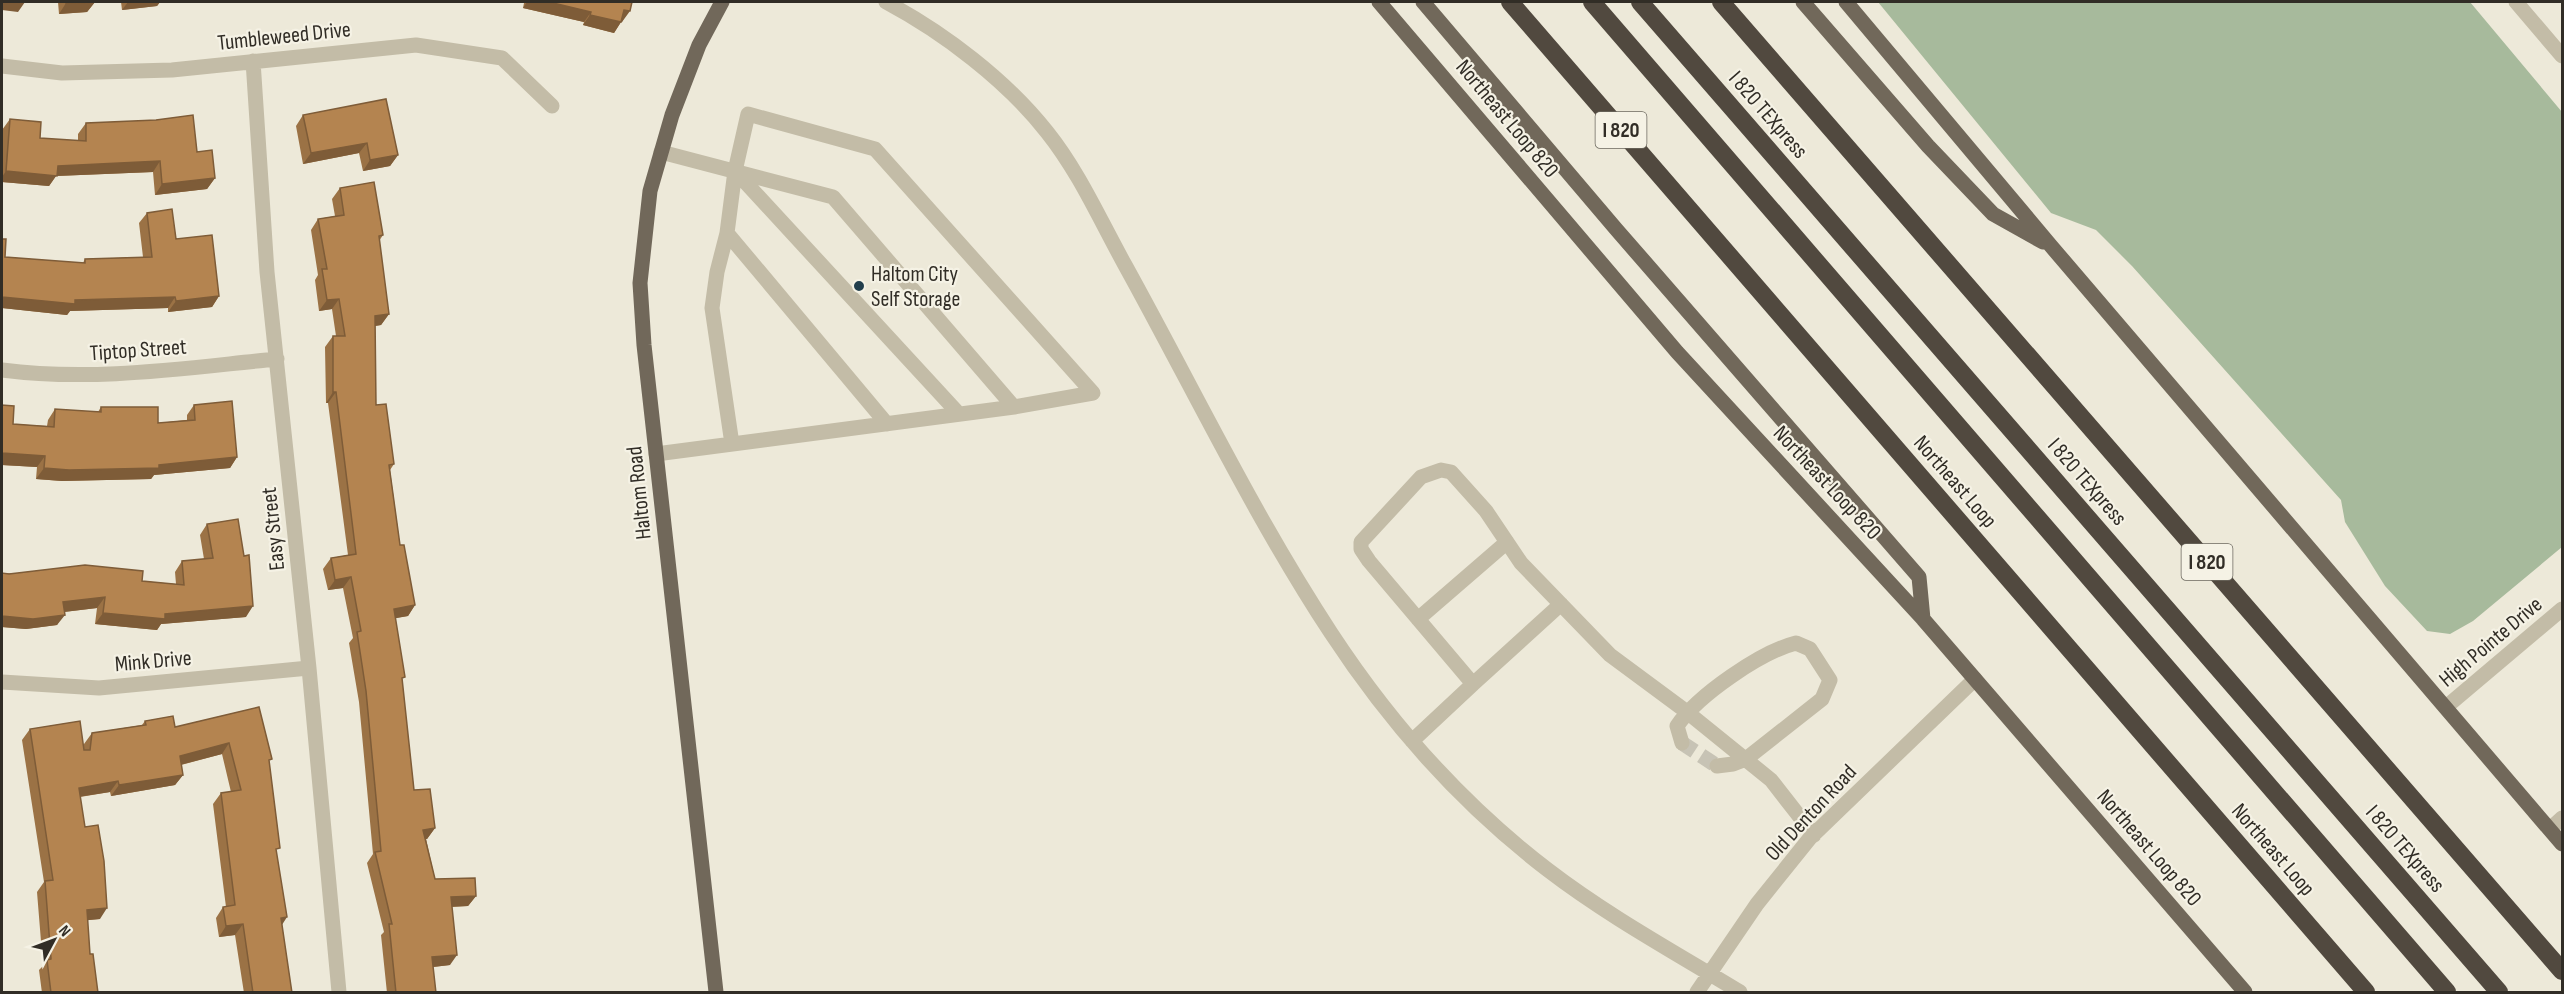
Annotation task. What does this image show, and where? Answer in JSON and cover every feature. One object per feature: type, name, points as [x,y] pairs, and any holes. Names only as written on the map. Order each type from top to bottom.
[{"type":"highway","name":"Northeast Loop","points":[[1510,2],[2366,993]]},
{"type":"highway","points":[[1592,2],[2447,993]]},
{"type":"highway","name":"I 820 TEXpress","points":[[1640,2],[2499,993]]},
{"type":"highway","name":"I 820","points":[[1721,2],[2562,971]]},
{"type":"main road","name":"Haltom Road","points":[[716,993],[644,345],[640,283],[650,191],[661,152],[672,115],[699,45],[722,2]]},
{"type":"main road","name":"Northeast Loop 820","points":[[1379,2],[1677,352],[1923,619],[2246,993]]},
{"type":"main road","points":[[1423,2],[1624,238],[1919,577],[1923,619]]},
{"type":"main road","points":[[1803,2],[1928,146],[1994,214],[2051,246]]},
{"type":"main road","points":[[1846,2],[2051,246],[2562,844]]},
{"type":"street","points":[[886,2],[911,15],[956,46],[1000,83],[1047,131],[1084,186],[1263,521],[1332,635],[1412,741],[1478,811],[1549,871],[1635,929],[1740,993]]},
{"type":"street","points":[[2516,2],[2562,56]]},
{"type":"street","name":"Tumbleweed Drive","points":[[2,66],[62,73],[172,70],[416,45],[502,58],[552,106]]},
{"type":"street","name":"Easy Street","points":[[253,61],[267,272],[309,668],[339,993]]},
{"type":"street","points":[[656,454],[1014,407],[1093,393],[875,148],[748,114],[735,171],[727,233],[717,272],[712,308],[732,444]]},
{"type":"street","points":[[661,152],[833,197],[1014,407]]},
{"type":"street","points":[[735,171],[959,414]]},
{"type":"street","points":[[727,233],[887,424]]},
{"type":"street","name":"Tiptop Street","points":[[2,370],[45,375],[110,376],[277,359]]},
{"type":"street","points":[[1473,684],[1361,549],[1361,542],[1421,477],[1441,470],[1451,472],[1486,511],[1521,562],[1610,655],[1687,712],[1771,780],[1814,835]]},
{"type":"street","points":[[1418,619],[1508,542]]},
{"type":"street","points":[[1412,741],[1561,604]]},
{"type":"street","name":"High Pointe Drive","points":[[2446,707],[2562,609]]},
{"type":"street","points":[[1682,743],[1677,726],[1687,712],[1755,660],[1780,647],[1797,643],[1810,649],[1830,680],[1822,699],[1746,759],[1733,764],[1717,766]]},
{"type":"street","name":"Mink Drive","points":[[2,682],[99,688],[309,668]]},
{"type":"street","name":"Old Denton Road","points":[[1697,993],[1757,904],[1814,835],[1975,679]]},
{"type":"street","points":[[2550,829],[2562,818]]},
{"type":"green space","points":[[1878,2],[2470,2],[2562,112],[2562,547],[2473,621],[2450,634],[2427,631],[2385,586],[2345,522],[2341,500],[2132,266],[2096,230],[2051,213]]},
{"type":"building","points":[[549,2],[632,2],[630,11],[624,10],[621,22]]},
{"type":"building","points":[[386,99],[398,155],[370,160],[367,143],[311,153],[303,115]]},
{"type":"building","points":[[193,115],[197,152],[212,150],[215,178],[162,184],[160,161],[58,166],[57,176],[6,171],[10,119],[41,122],[40,138],[86,141],[86,123],[156,120]]},
{"type":"building","points":[[374,182],[383,235],[379,236],[389,314],[375,316],[376,405],[386,404],[394,464],[389,465],[400,545],[404,545],[415,605],[394,609],[405,677],[402,678],[414,790],[430,789],[435,828],[423,830],[435,879],[475,878],[476,896],[451,897],[457,955],[432,957],[436,993],[396,993],[389,924],[392,924],[375,852],[381,851],[366,691],[357,632],[361,631],[351,577],[335,580],[331,558],[356,554],[336,392],[333,392],[333,336],[345,336],[339,299],[327,300],[322,269],[327,269],[318,219],[344,215],[340,188]]},
{"type":"building","points":[[172,209],[176,239],[212,235],[219,296],[176,301],[175,297],[75,300],[75,304],[2,297],[2,239],[6,239],[5,257],[85,263],[85,259],[152,257],[147,213]]},
{"type":"building","points":[[232,401],[237,457],[159,465],[159,468],[69,470],[44,468],[45,456],[2,453],[2,405],[14,406],[13,424],[54,427],[55,409],[101,412],[101,407],[158,407],[158,423],[195,420],[194,405]]},
{"type":"building","points":[[238,519],[244,556],[249,555],[253,606],[165,614],[165,619],[103,613],[105,597],[63,602],[65,615],[33,619],[2,616],[2,573],[85,565],[143,571],[142,581],[184,585],[182,561],[213,558],[207,524]]},
{"type":"building","points":[[259,707],[272,759],[269,760],[280,848],[276,849],[287,917],[281,918],[292,993],[253,993],[243,924],[226,926],[223,907],[235,905],[221,793],[241,790],[229,743],[180,756],[183,775],[119,785],[118,781],[79,788],[85,827],[98,825],[104,861],[107,908],[87,910],[90,954],[93,954],[98,993],[51,993],[47,960],[51,959],[45,881],[53,880],[30,729],[80,721],[84,750],[90,750],[92,733],[146,725],[145,721],[173,716],[175,727]]},
{"type":"tunnel","points":[[1682,743],[1717,766]]},
{"type":"place","name":"Haltom City Self Storage","points":[[859,286]]}]
